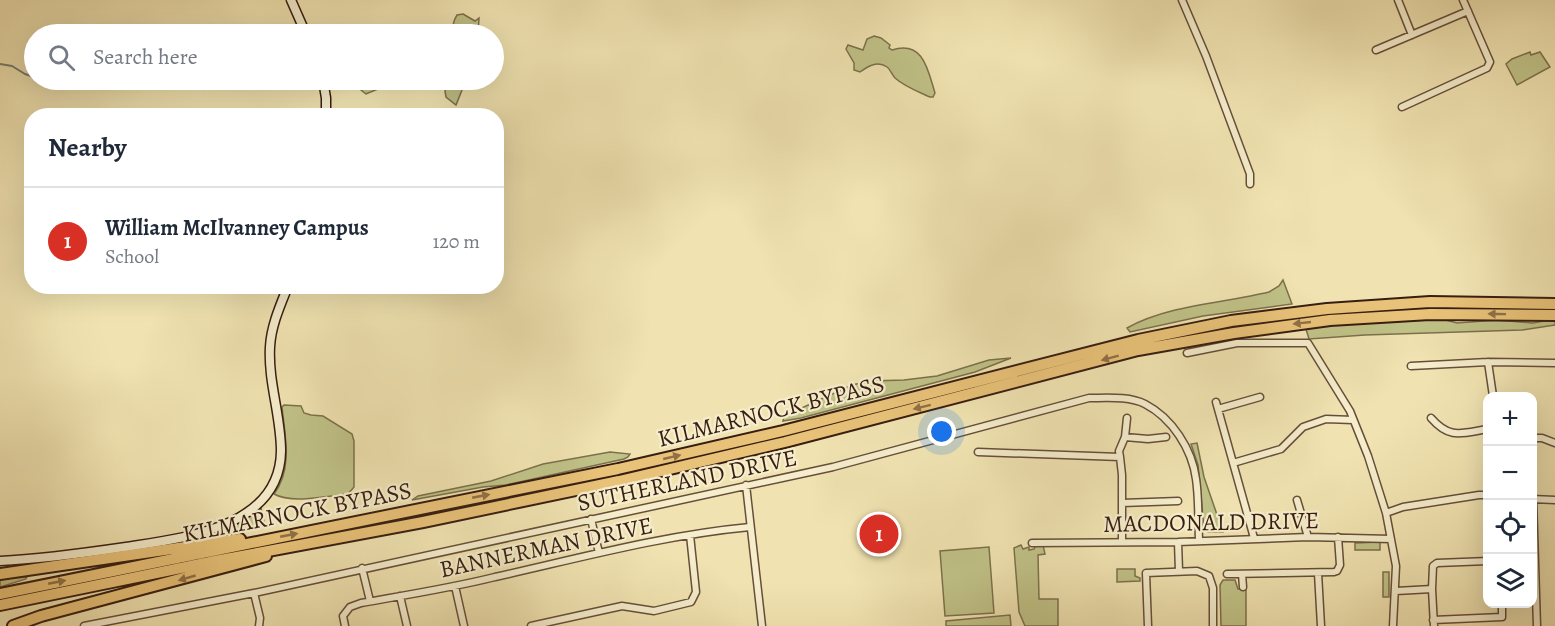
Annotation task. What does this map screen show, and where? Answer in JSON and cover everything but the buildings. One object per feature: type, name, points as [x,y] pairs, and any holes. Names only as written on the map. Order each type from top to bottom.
[{"type":"highway","name":"KILMARNOCK BYPASS","points":[[0,594],[618,470],[783,431],[1138,340],[1231,321],[1317,310],[1419,303],[1555,304]]},
{"type":"highway","name":"KILMARNOCK BYPASS","points":[[0,604],[619,481],[807,436],[1138,350],[1213,336],[1294,323],[1330,320],[1430,314],[1555,315]]},
{"type":"highway","points":[[0,574],[236,538],[262,540]]},
{"type":"highway","points":[[13,626],[41,616],[260,559],[283,548]]},
{"type":"street","points":[[291,0],[302,24]]},
{"type":"street","points":[[1182,0],[1206,56],[1250,174],[1250,184]]},
{"type":"street","points":[[1398,0],[1412,34]]},
{"type":"street","points":[[1402,107],[1487,68],[1490,62],[1464,0]]},
{"type":"street","points":[[1376,50],[1468,11]]},
{"type":"street","points":[[325,90],[326,108]]},
{"type":"street","points":[[0,561],[105,550],[187,537],[234,520],[258,504],[270,490],[279,468],[280,444],[270,347],[276,318],[285,294]]},
{"type":"street","points":[[1187,353],[1237,343],[1308,343],[1353,420],[1368,456],[1386,513],[1396,566],[1393,626]]},
{"type":"street","points":[[1411,366],[1488,362],[1555,363]]},
{"type":"street","points":[[1488,362],[1492,392]]},
{"type":"street","points":[[1254,538],[1217,406],[1260,397]]},
{"type":"street","name":"SUTHERLAND DRIVE","points":[[84,626],[254,593],[833,467],[1089,398],[1116,398],[1144,404],[1171,425],[1189,451],[1196,478],[1199,540]]},
{"type":"street","points":[[1122,542],[1119,451],[1125,436],[1126,418]]},
{"type":"street","points":[[1431,418],[1446,433],[1483,430]]},
{"type":"street","points":[[1233,463],[1281,449],[1304,427],[1326,419],[1353,420]]},
{"type":"street","points":[[1125,436],[1148,439],[1166,437]]},
{"type":"street","points":[[1537,439],[1555,443]]},
{"type":"street","points":[[978,452],[1120,457]]},
{"type":"street","points":[[746,485],[762,626]]},
{"type":"street","points":[[1386,513],[1426,503],[1483,495]]},
{"type":"street","points":[[1537,499],[1555,500]]},
{"type":"street","points":[[1297,500],[1308,537]]},
{"type":"street","points":[[1533,500],[1537,626]]},
{"type":"street","points":[[1122,503],[1178,501]]},
{"type":"street","points":[[591,519],[599,553]]},
{"type":"street","name":"BANNERMAN DRIVE","points":[[345,626],[343,616],[350,607],[370,601],[455,586],[712,530],[750,527]]},
{"type":"street","points":[[531,626],[622,606],[654,610],[691,602],[696,592],[690,535]]},
{"type":"street","name":"MACDONALD DRIVE","points":[[1032,543],[1178,542],[1308,537],[1391,538]]},
{"type":"street","points":[[1227,574],[1334,572],[1339,568],[1338,537]]},
{"type":"street","points":[[1178,542],[1179,571]]},
{"type":"street","points":[[1483,561],[1437,563],[1433,566],[1433,623],[1502,617],[1502,608]]},
{"type":"street","points":[[362,568],[370,601]]},
{"type":"street","points":[[1148,626],[1146,573],[1179,571],[1197,571],[1209,576],[1213,588],[1213,626]]},
{"type":"street","points":[[1318,573],[1321,626]]},
{"type":"street","points":[[1242,574],[1243,587]]},
{"type":"street","points":[[455,586],[464,626]]},
{"type":"street","points":[[1396,591],[1432,589]]},
{"type":"street","points":[[254,593],[260,618],[259,626]]},
{"type":"street","points":[[400,596],[407,626]]},
{"type":"green space","points":[[463,14],[475,21],[479,18],[479,24],[453,24],[457,15]]},
{"type":"green space","points":[[874,36],[890,45],[889,48],[892,50],[903,48],[918,53],[927,67],[935,93],[933,97],[903,84],[883,65],[872,65],[860,72],[854,70],[854,63],[846,49],[848,45],[863,50],[867,39]]},
{"type":"green space","points":[[1530,52],[1531,55],[1540,52],[1550,67],[1517,85],[1506,64]]},
{"type":"green space","points":[[361,90],[376,90],[366,94]]},
{"type":"green space","points":[[462,90],[456,105],[446,97],[445,91]]},
{"type":"green space","points":[[1283,280],[1292,304],[1203,316],[1130,332],[1127,328],[1143,320],[1178,309],[1269,292],[1279,286]]},
{"type":"green space","points":[[1434,317],[1457,323],[1497,320],[1533,323],[1555,319],[1555,325],[1522,330],[1309,339],[1305,326]]},
{"type":"green space","points":[[1011,358],[975,372],[783,421],[784,416],[852,385],[870,381],[937,376],[989,360]]},
{"type":"green space","points":[[284,405],[301,406],[304,413],[323,416],[352,434],[354,487],[348,494],[290,499],[274,494],[284,474],[286,463],[282,407]]},
{"type":"green space","points":[[1197,443],[1204,477],[1223,532],[1208,532],[1204,528],[1198,465],[1191,444]]},
{"type":"green space","points":[[610,452],[630,454],[624,459],[506,485],[412,500],[418,496],[491,481],[543,464]]},
{"type":"green space","points":[[261,508],[265,526],[224,535],[223,530],[226,527]]},
{"type":"green space","points":[[1380,542],[1380,550],[1355,550],[1355,543]]},
{"type":"green space","points":[[1021,545],[1023,549],[1029,547],[1029,550],[1034,549],[1036,545],[1043,545],[1045,554],[1038,555],[1039,599],[1058,599],[1058,626],[1025,626],[1019,612],[1014,548]]},
{"type":"green space","points":[[989,547],[994,613],[945,616],[940,551]]},
{"type":"green space","points":[[1117,569],[1135,569],[1135,576],[1140,578],[1140,581],[1117,582]]},
{"type":"green space","points":[[1383,572],[1389,572],[1389,597],[1383,597]]},
{"type":"green space","points":[[27,577],[26,579],[0,587],[0,579]]},
{"type":"green space","points":[[1223,580],[1235,580],[1238,589],[1246,589],[1246,626],[1221,626],[1220,585]]},
{"type":"green space","points":[[1010,615],[1011,626],[946,626],[946,621]]},
{"type":"waterway","points":[[0,64],[12,66],[24,73]]},
{"type":"place","name":"William McIlvanney Campus","points":[[879,534]]}]
